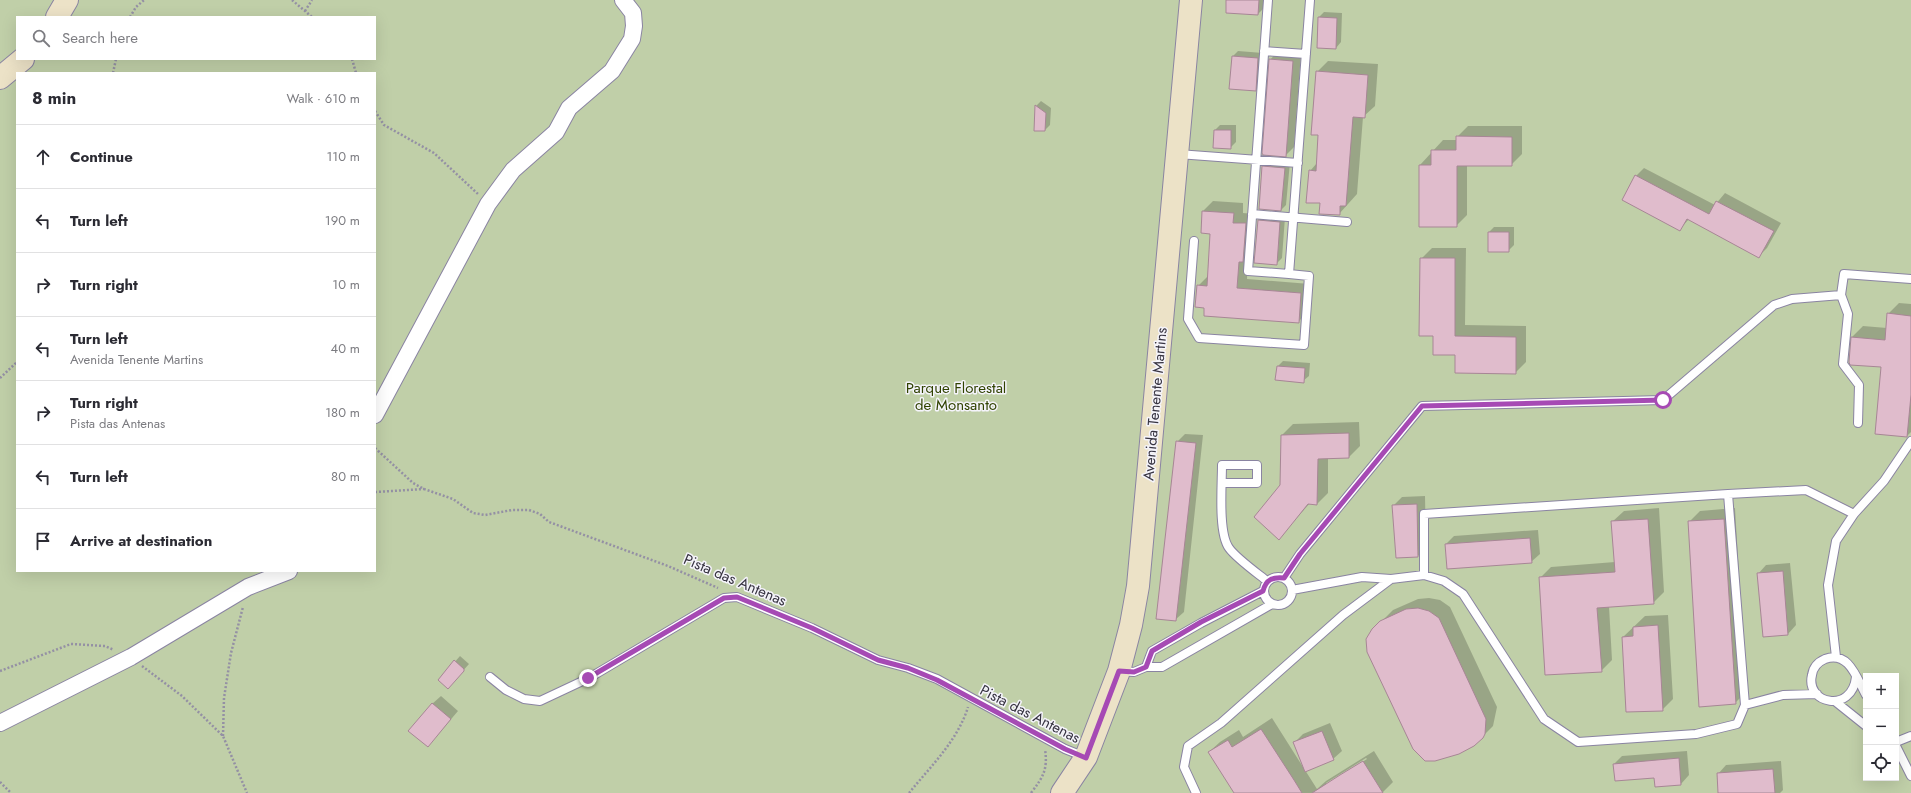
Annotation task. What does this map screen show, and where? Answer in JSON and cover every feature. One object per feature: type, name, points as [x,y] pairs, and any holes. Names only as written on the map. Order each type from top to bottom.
[{"type":"street","points":[[58,16],[68,0]]},
{"type":"street","points":[[376,412],[488,204],[513,170],[556,132],[569,108],[612,71],[632,39],[634,32],[633,13],[623,0]]},
{"type":"street","name":"Avenida Tenente Martins","points":[[1062,793],[1086,758],[1119,671],[1131,625],[1138,586],[1190,0]]},
{"type":"street","points":[[0,78],[22,60]]},
{"type":"street","points":[[0,723],[131,657],[248,587],[287,572]]},
{"type":"lane","points":[[1194,241],[1188,318],[1199,338],[1304,344],[1308,276],[1248,271],[1268,0]]},
{"type":"lane","points":[[1289,274],[1310,0]]},
{"type":"lane","points":[[1264,51],[1306,54]]},
{"type":"lane","points":[[1177,154],[1298,163]]},
{"type":"lane","points":[[1252,214],[1348,222]]},
{"type":"lane","points":[[1858,423],[1860,385],[1843,364],[1848,314],[1841,295],[1844,274],[1911,279]]},
{"type":"lane","points":[[1284,578],[1300,554],[1422,406],[1663,400],[1774,305],[1792,299],[1841,295]]},
{"type":"lane","points":[[1836,657],[1828,584],[1836,541],[1854,514],[1884,481],[1911,441]]},
{"type":"lane","points":[[1222,483],[1257,483],[1257,466],[1222,465],[1222,483],[1223,535],[1230,549],[1267,581]]},
{"type":"lane","points":[[1424,575],[1424,514],[1806,490],[1854,514]]},
{"type":"lane","points":[[1292,590],[1362,577],[1391,579],[1424,575],[1444,581],[1463,594],[1544,719],[1578,742],[1696,734],[1737,724],[1745,705],[1728,494]]},
{"type":"lane","points":[[1275,577],[1284,578],[1289,583],[1292,590],[1289,599],[1282,605],[1272,604],[1265,599],[1263,591],[1267,581],[1275,577]]},
{"type":"lane","points":[[1196,793],[1184,767],[1188,746],[1221,723],[1343,615],[1391,579]]},
{"type":"lane","points":[[1146,667],[1152,651],[1201,622],[1263,591]]},
{"type":"lane","points":[[490,677],[506,690],[524,699],[540,700],[588,678],[724,598],[737,597]]},
{"type":"lane","name":"Pista das Antenas","points":[[737,597],[812,628],[878,660],[908,668],[937,680],[1040,736],[1086,758]]},
{"type":"lane","points":[[1119,671],[1134,672],[1146,667],[1162,667],[1272,604]]},
{"type":"lane","points":[[1863,690],[1849,664],[1836,657],[1823,660],[1814,669],[1811,682],[1817,694],[1825,700],[1836,702],[1863,724]]},
{"type":"lane","points":[[1836,702],[1851,694],[1855,686],[1856,677]]},
{"type":"lane","points":[[1745,705],[1782,695],[1817,694]]},
{"type":"lane","points":[[1899,741],[1911,736]]},
{"type":"lane","points":[[1899,752],[1911,776]]},
{"type":"path","points":[[131,16],[136,7],[144,0]]},
{"type":"path","points":[[292,0],[311,16]]},
{"type":"path","points":[[305,11],[312,0]]},
{"type":"path","points":[[113,72],[116,60]]},
{"type":"path","points":[[352,60],[356,72]]},
{"type":"path","points":[[376,113],[384,125],[434,153],[488,204]]},
{"type":"path","points":[[0,378],[16,363]]},
{"type":"path","name":"Pista das Antenas","points":[[376,449],[413,483],[424,489],[453,499],[468,510],[479,515],[512,510],[529,510],[540,514],[549,522],[668,566],[737,597]]},
{"type":"path","points":[[376,492],[424,489]]},
{"type":"path","points":[[223,736],[224,698],[231,653],[248,587]]},
{"type":"path","points":[[0,671],[71,644],[105,646],[131,657],[182,696],[223,736],[247,793]]},
{"type":"path","points":[[909,793],[956,735],[965,718],[971,698]]},
{"type":"path","points":[[1031,793],[1042,779],[1047,764],[1044,745],[1040,736]]},
{"type":"path","points":[[0,782],[11,793]]},
{"type":"green space","name":"Parque Florestal de Monsanto","points":[[0,0],[1911,0],[1911,793],[0,793]]},
{"type":"building","points":[[1226,0],[1259,0],[1258,15],[1226,13]]},
{"type":"building","points":[[1318,17],[1337,18],[1336,49],[1317,48]]},
{"type":"building","points":[[1232,56],[1258,58],[1256,91],[1229,89]]},
{"type":"building","points":[[1269,59],[1293,61],[1286,157],[1263,155],[1262,153]]},
{"type":"building","points":[[1316,71],[1368,75],[1365,118],[1353,117],[1346,206],[1340,206],[1340,215],[1319,214],[1320,203],[1306,203],[1309,170],[1316,171],[1318,135],[1311,135]]},
{"type":"building","points":[[1035,105],[1046,113],[1045,131],[1034,131]]},
{"type":"building","points":[[1214,130],[1231,130],[1231,149],[1213,148]]},
{"type":"building","points":[[1456,136],[1512,137],[1512,166],[1457,166],[1457,227],[1419,227],[1419,165],[1431,165],[1431,150],[1456,150]]},
{"type":"building","points":[[1262,166],[1285,168],[1281,211],[1259,209]]},
{"type":"building","points":[[1635,175],[1709,214],[1716,201],[1774,231],[1759,258],[1687,219],[1680,231],[1622,200]]},
{"type":"building","points":[[1202,211],[1234,213],[1233,223],[1246,223],[1243,262],[1239,262],[1237,288],[1301,293],[1299,323],[1204,316],[1204,308],[1195,307],[1197,285],[1207,286],[1210,234],[1201,233]]},
{"type":"building","points":[[1258,220],[1280,222],[1277,265],[1254,263]]},
{"type":"building","points":[[1488,232],[1509,232],[1509,252],[1488,252]]},
{"type":"building","points":[[1420,258],[1455,258],[1455,336],[1516,337],[1516,374],[1455,373],[1455,355],[1433,355],[1433,336],[1419,336]]},
{"type":"building","points":[[1887,313],[1911,316],[1911,395],[1907,437],[1875,434],[1881,367],[1850,365],[1849,362],[1851,337],[1885,340]]},
{"type":"building","points":[[1277,366],[1305,368],[1304,383],[1275,380]]},
{"type":"building","points":[[1349,433],[1349,458],[1318,459],[1317,505],[1308,504],[1279,540],[1254,517],[1280,485],[1281,435]]},
{"type":"building","points":[[1176,441],[1196,443],[1176,621],[1156,619]]},
{"type":"building","points":[[1417,504],[1418,557],[1396,558],[1392,505]]},
{"type":"building","points":[[1648,519],[1654,604],[1597,608],[1602,672],[1545,675],[1539,577],[1615,572],[1611,521]]},
{"type":"building","points":[[1724,519],[1736,704],[1699,707],[1688,521]]},
{"type":"building","points":[[1530,538],[1532,563],[1447,569],[1445,544]]},
{"type":"building","points":[[1783,571],[1788,635],[1763,637],[1757,573]]},
{"type":"building","points":[[1418,608],[1429,611],[1439,618],[1486,719],[1485,734],[1483,738],[1474,746],[1459,754],[1435,761],[1425,761],[1413,749],[1367,652],[1366,639],[1372,629],[1380,621],[1406,609]]},
{"type":"building","points":[[1658,625],[1663,711],[1626,712],[1622,637],[1633,636],[1633,627]]},
{"type":"building","points":[[454,660],[464,669],[464,671],[448,689],[438,680]]},
{"type":"building","points":[[432,703],[451,719],[428,747],[408,731]]},
{"type":"building","points":[[1261,729],[1302,793],[1234,793],[1208,752],[1228,740],[1232,747]]},
{"type":"building","points":[[1322,731],[1334,760],[1305,772],[1293,742]]},
{"type":"building","points":[[1679,758],[1681,785],[1655,787],[1654,778],[1615,781],[1613,764]]},
{"type":"building","points":[[1363,761],[1383,793],[1312,793],[1340,775]]},
{"type":"building","points":[[1773,769],[1775,793],[1718,793],[1717,773]]},
{"type":"route","points":[[588,678],[724,598],[737,597],[812,628],[878,660],[908,668],[937,680],[1065,749],[1086,758],[1119,671],[1134,672],[1146,667],[1152,651],[1201,622],[1263,591],[1267,581],[1275,577],[1284,578],[1300,554],[1422,406],[1663,400]]}]
